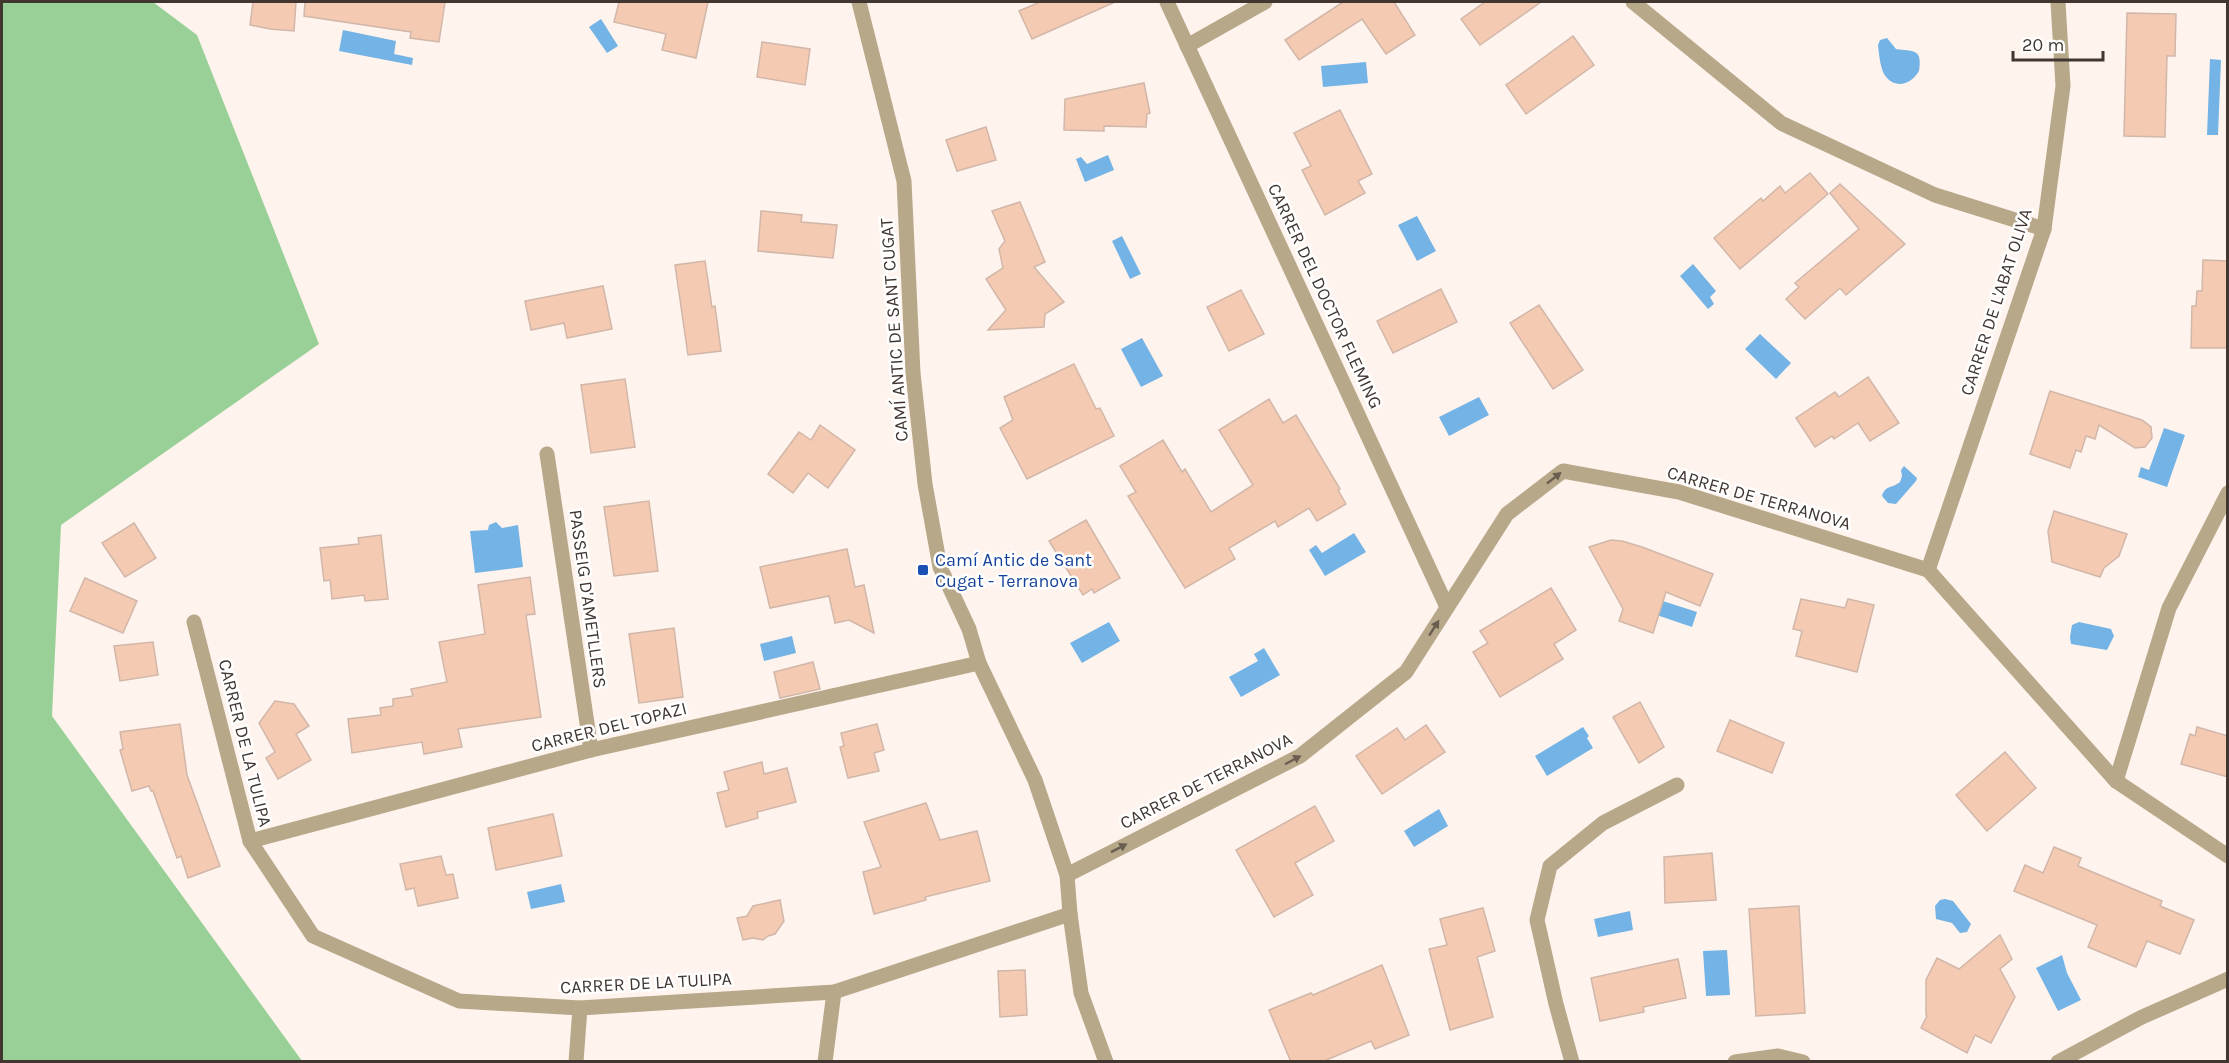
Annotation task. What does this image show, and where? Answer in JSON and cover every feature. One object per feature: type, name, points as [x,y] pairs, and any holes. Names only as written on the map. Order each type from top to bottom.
[{"type":"street","name":"CAMÍ ANTIC DE SANT CUGAT","points":[[859,2],[904,181],[913,374],[925,484],[940,567],[969,629],[979,663],[1035,780],[1067,875],[1081,993],[1106,1062]]},
{"type":"street","name":"CARRER DEL DOCTOR FLEMING","points":[[1167,2],[1448,607]]},
{"type":"street","points":[[1187,46],[1265,2]]},
{"type":"street","points":[[1633,2],[1781,123],[1935,195],[2044,229]]},
{"type":"street","name":"CARRER DE L'ABAT OLIVA","points":[[1928,570],[2044,229],[2063,86],[2058,2]]},
{"type":"street","name":"PASSEIG D'AMETLLERS","points":[[547,454],[591,750]]},
{"type":"street","name":"CARRER DE TERRANOVA","points":[[1067,875],[1300,756],[1406,672],[1507,514],[1563,471],[1679,492],[1928,570]]},
{"type":"street","points":[[2116,781],[2169,608],[2228,492]]},
{"type":"street","points":[[1928,570],[2116,781],[2228,856]]},
{"type":"street","name":"CARRER DE LA TULIPA","points":[[194,622],[250,841],[313,936],[459,1001],[580,1008],[834,992],[1070,914]]},
{"type":"street","name":"CARRER DEL TOPAZI","points":[[250,841],[591,750],[979,663]]},
{"type":"street","points":[[1572,1062],[1537,920],[1550,866],[1603,823],[1677,785]]},
{"type":"street","points":[[2058,1062],[2142,1017],[2228,979]]},
{"type":"street","points":[[825,1062],[834,992]]},
{"type":"street","points":[[576,1062],[580,1008]]},
{"type":"street","points":[[1735,1062],[1778,1056],[1803,1062]]},
{"type":"green space","points":[[2,2],[153,2],[197,35],[319,344],[61,525],[52,716],[302,1061],[2,1061]]},
{"type":"water","points":[[601,19],[618,46],[607,53],[589,27]]},
{"type":"water","points":[[343,30],[396,41],[394,54],[413,58],[412,65],[339,51]]},
{"type":"water","points":[[1887,38],[1896,49],[1918,54],[1919,71],[1912,80],[1897,84],[1884,74],[1878,45],[1880,40]]},
{"type":"water","points":[[2210,59],[2221,60],[2218,135],[2207,135]]},
{"type":"water","points":[[1366,62],[1368,83],[1323,87],[1321,66]]},
{"type":"water","points":[[1108,155],[1114,170],[1085,182],[1076,159],[1081,157],[1087,164]]},
{"type":"water","points":[[1417,216],[1436,251],[1417,261],[1398,225]]},
{"type":"water","points":[[1122,236],[1141,274],[1130,279],[1112,241]]},
{"type":"water","points":[[1693,264],[1716,291],[1710,297],[1714,304],[1708,309],[1680,276]]},
{"type":"water","points":[[1760,334],[1791,363],[1776,379],[1745,349]]},
{"type":"water","points":[[1142,338],[1163,376],[1141,387],[1121,349]]},
{"type":"water","points":[[1479,397],[1489,415],[1449,436],[1439,417]]},
{"type":"water","points":[[2164,428],[2185,435],[2167,487],[2138,477],[2141,467],[2149,470]]},
{"type":"water","points":[[1904,466],[1917,478],[1916,481],[1896,504],[1888,503],[1882,496],[1883,492],[1900,482],[1901,470]]},
{"type":"water","points":[[496,522],[502,528],[518,525],[523,567],[475,573],[470,531],[488,530],[489,525]]},
{"type":"water","points":[[1354,533],[1366,552],[1325,576],[1309,550],[1316,545],[1322,553]]},
{"type":"water","points":[[1641,594],[1697,612],[1692,627],[1636,608]]},
{"type":"water","points":[[1109,622],[1120,641],[1082,663],[1070,643]]},
{"type":"water","points":[[2079,622],[2111,629],[2114,636],[2107,650],[2071,644],[2072,625]]},
{"type":"water","points":[[792,636],[796,653],[764,661],[760,644]]},
{"type":"water","points":[[1264,648],[1280,675],[1241,697],[1229,677],[1258,661],[1254,654]]},
{"type":"water","points":[[1583,727],[1593,748],[1547,776],[1535,756]]},
{"type":"water","points":[[1439,809],[1448,826],[1414,847],[1404,831]]},
{"type":"water","points":[[561,884],[565,902],[531,909],[527,892]]},
{"type":"water","points":[[1940,900],[1953,901],[1971,924],[1967,932],[1960,933],[1952,923],[1936,919],[1935,906]]},
{"type":"water","points":[[1630,911],[1633,930],[1598,937],[1594,919]]},
{"type":"water","points":[[1727,950],[1730,995],[1706,996],[1703,951]]},
{"type":"water","points":[[2062,955],[2067,973],[2081,1000],[2058,1011],[2036,968]]},
{"type":"building","points":[[253,2],[296,2],[294,31],[250,25]]},
{"type":"building","points":[[305,2],[445,2],[439,42],[410,38],[411,32],[304,16]]},
{"type":"building","points":[[619,2],[708,2],[696,58],[662,50],[666,34],[614,22]]},
{"type":"building","points":[[1040,2],[1115,2],[1032,39],[1019,11]]},
{"type":"building","points":[[1343,2],[1394,2],[1415,35],[1386,54],[1362,19],[1299,60],[1285,40]]},
{"type":"building","points":[[1485,2],[1541,2],[1480,45],[1461,19]]},
{"type":"building","points":[[2127,13],[2176,14],[2175,56],[2167,56],[2165,137],[2124,136]]},
{"type":"building","points":[[1573,36],[1594,65],[1526,114],[1506,85]]},
{"type":"building","points":[[762,42],[810,49],[805,85],[757,77]]},
{"type":"building","points":[[1144,83],[1150,113],[1147,114],[1146,127],[1104,126],[1104,131],[1064,130],[1065,99]]},
{"type":"building","points":[[1340,110],[1372,174],[1358,181],[1365,193],[1325,215],[1302,170],[1311,166],[1294,133]]},
{"type":"building","points":[[986,127],[996,160],[957,171],[946,140]]},
{"type":"building","points":[[1810,173],[1828,194],[1740,269],[1714,238],[1761,198],[1763,201],[1780,186],[1785,193]]},
{"type":"building","points":[[1840,184],[1905,244],[1846,295],[1840,288],[1805,319],[1786,299],[1799,287],[1795,283],[1859,229],[1830,193]]},
{"type":"building","points":[[1020,202],[1045,262],[1034,267],[1064,302],[1045,314],[1044,327],[988,330],[1006,310],[986,279],[1003,268],[999,249],[1005,241],[992,211]]},
{"type":"building","points":[[761,211],[802,215],[801,222],[837,225],[833,258],[758,251]]},
{"type":"building","points":[[2203,260],[2228,261],[2228,348],[2191,348],[2192,306],[2196,306],[2197,291],[2202,291]]},
{"type":"building","points":[[705,261],[712,307],[715,306],[721,351],[688,355],[675,265]]},
{"type":"building","points":[[603,286],[612,329],[567,338],[564,323],[531,330],[525,301]]},
{"type":"building","points":[[1441,289],[1457,322],[1393,353],[1377,321]]},
{"type":"building","points":[[1241,290],[1264,334],[1229,351],[1207,307]]},
{"type":"building","points":[[1539,305],[1583,370],[1553,389],[1510,323]]},
{"type":"building","points":[[1074,364],[1096,409],[1100,408],[1114,436],[1027,479],[1000,428],[1013,420],[1004,397]]},
{"type":"building","points":[[1868,377],[1899,423],[1870,441],[1858,423],[1834,439],[1832,436],[1815,447],[1796,418],[1835,392],[1839,397]]},
{"type":"building","points":[[625,379],[635,447],[591,453],[581,385]]},
{"type":"building","points":[[2050,391],[2142,420],[2151,427],[2152,438],[2145,447],[2135,448],[2099,425],[2095,439],[2086,436],[2081,452],[2076,450],[2070,468],[2030,454]]},
{"type":"building","points":[[1269,399],[1283,423],[1296,415],[1340,489],[1338,490],[1346,504],[1317,521],[1309,508],[1278,527],[1275,521],[1229,548],[1235,559],[1185,588],[1128,496],[1136,492],[1120,466],[1163,440],[1182,472],[1185,469],[1211,512],[1253,485],[1219,430]]},
{"type":"building","points":[[820,425],[855,450],[828,488],[808,473],[793,493],[768,474],[799,432],[811,440]]},
{"type":"building","points":[[649,501],[658,571],[614,576],[604,507]]},
{"type":"building","points":[[2054,511],[2127,534],[2119,556],[2104,568],[2100,577],[2052,562],[2048,531]]},
{"type":"building","points":[[1086,520],[1120,578],[1094,593],[1092,589],[1083,595],[1049,541]]},
{"type":"building","points":[[134,523],[156,558],[125,577],[102,543]]},
{"type":"building","points":[[381,535],[388,599],[365,601],[364,595],[332,599],[330,580],[324,581],[320,548],[359,544],[358,538]]},
{"type":"building","points":[[1611,540],[1642,547],[1713,574],[1700,606],[1666,592],[1653,633],[1619,621],[1623,609],[1589,547]]},
{"type":"building","points":[[847,549],[855,587],[864,585],[874,633],[849,620],[835,623],[829,596],[770,608],[760,567]]},
{"type":"building","points":[[530,577],[535,614],[526,615],[541,717],[458,729],[462,747],[424,754],[422,742],[352,753],[348,719],[381,715],[380,708],[393,706],[393,699],[413,696],[411,689],[447,682],[439,642],[485,634],[478,585]]},
{"type":"building","points":[[85,578],[137,601],[123,633],[70,611]]},
{"type":"building","points":[[1551,588],[1576,630],[1554,644],[1563,659],[1500,697],[1473,652],[1488,643],[1480,631]]},
{"type":"building","points":[[1801,599],[1845,608],[1848,599],[1874,605],[1857,672],[1796,656],[1802,631],[1793,629]]},
{"type":"building","points":[[674,628],[683,697],[639,703],[629,634]]},
{"type":"building","points":[[153,642],[158,675],[120,681],[114,646]]},
{"type":"building","points":[[813,662],[820,689],[780,698],[774,672]]},
{"type":"building","points":[[275,701],[294,704],[309,726],[296,734],[311,760],[278,779],[266,758],[275,752],[259,723]]},
{"type":"building","points":[[1640,702],[1664,747],[1639,763],[1613,717]]},
{"type":"building","points":[[1730,720],[1784,743],[1772,773],[1717,751]]},
{"type":"building","points":[[180,724],[187,775],[220,866],[188,878],[181,856],[177,858],[153,791],[149,786],[132,791],[120,750],[123,749],[120,732]]},
{"type":"building","points":[[877,724],[884,750],[874,753],[879,771],[848,778],[840,747],[844,746],[841,733]]},
{"type":"building","points":[[1426,725],[1445,752],[1382,794],[1356,756],[1397,728],[1405,740]]},
{"type":"building","points":[[2197,727],[2228,736],[2228,777],[2181,764],[2190,734],[2195,736]]},
{"type":"building","points":[[2005,752],[2036,788],[1987,831],[1956,795]]},
{"type":"building","points":[[762,762],[764,774],[787,768],[796,802],[757,812],[758,818],[726,827],[717,793],[729,790],[724,772]]},
{"type":"building","points":[[926,803],[940,840],[977,831],[990,881],[925,897],[926,900],[874,914],[863,872],[881,867],[864,822]]},
{"type":"building","points":[[1315,806],[1334,841],[1295,863],[1313,895],[1274,917],[1236,850]]},
{"type":"building","points":[[553,814],[562,856],[496,870],[488,828]]},
{"type":"building","points":[[2054,847],[2081,858],[2078,866],[2162,901],[2160,906],[2194,920],[2180,954],[2147,941],[2136,967],[2088,947],[2097,925],[2014,891],[2025,865],[2043,873]]},
{"type":"building","points":[[1712,853],[1716,900],[1665,903],[1664,857]]},
{"type":"building","points":[[441,856],[446,875],[453,874],[458,898],[418,906],[414,888],[406,890],[400,864]]},
{"type":"building","points":[[780,900],[784,921],[775,934],[763,940],[753,938],[743,940],[737,918],[747,916],[753,906]]},
{"type":"building","points":[[1799,906],[1805,1013],[1756,1016],[1749,909]]},
{"type":"building","points":[[1483,908],[1495,951],[1477,957],[1493,1017],[1450,1030],[1429,949],[1447,945],[1440,919]]},
{"type":"building","points":[[2000,935],[2012,959],[2000,969],[2015,997],[1991,1043],[1975,1035],[1967,1053],[1921,1028],[1927,1016],[1926,980],[1937,958],[1959,969]]},
{"type":"building","points":[[1678,959],[1686,998],[1643,1007],[1644,1012],[1600,1021],[1591,978]]},
{"type":"building","points":[[1382,965],[1409,1035],[1375,1049],[1371,1041],[1322,1062],[1291,1062],[1269,1010],[1311,993],[1313,995]]},
{"type":"building","points":[[1025,970],[1027,1015],[1000,1017],[998,971]]},
{"type":"place","name":"Camí Antic de Sant Cugat - Terranova","points":[[923,570]]}]
